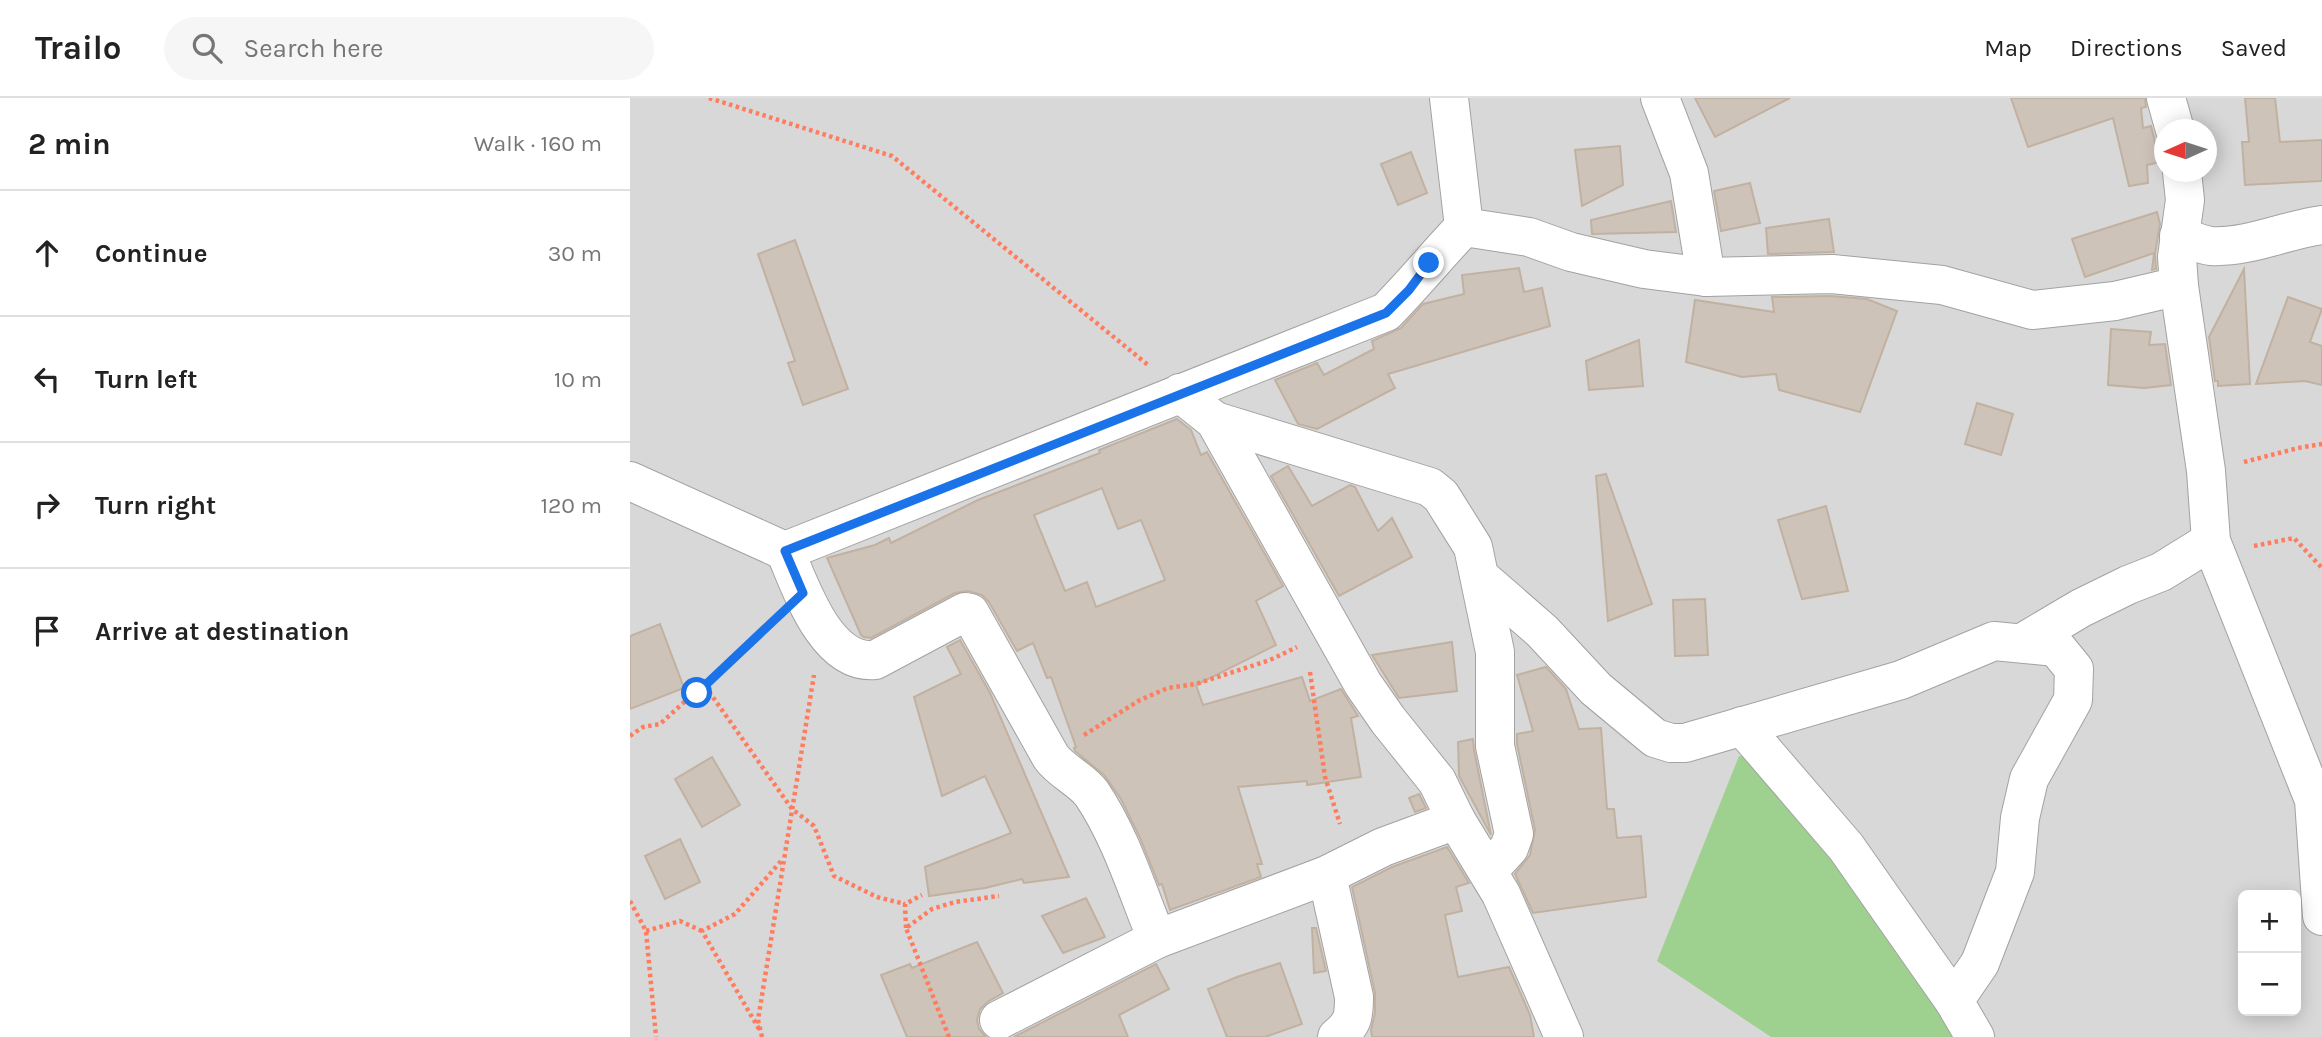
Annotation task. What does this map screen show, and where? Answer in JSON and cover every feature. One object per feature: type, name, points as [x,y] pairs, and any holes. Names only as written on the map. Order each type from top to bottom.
[{"type":"street","points":[[1660,98],[1689,173],[1706,277]]},
{"type":"street","points":[[2166,98],[2172,119]]},
{"type":"street","points":[[785,551],[1386,313],[1409,290],[1429,263],[1464,228],[1458,102]]},
{"type":"street","points":[[2183,182],[2185,200],[2177,257],[2179,286],[2206,471],[2213,548],[2314,800],[2322,916]]},
{"type":"street","points":[[2179,236],[2209,246],[2245,243],[2304,227],[2322,225]]},
{"type":"street","points":[[1464,228],[1529,237],[1571,252],[1644,269],[1706,277],[1832,274],[1942,285],[2032,310],[2115,301],[2179,286]]},
{"type":"street","points":[[1180,393],[1215,421],[1430,487],[1441,496],[1473,547],[1495,652],[1496,746],[1514,834],[1509,848],[1488,871]]},
{"type":"street","points":[[1215,421],[1320,638],[1363,684],[1437,781],[1456,820],[1488,871],[1501,894],[1564,1037]]},
{"type":"street","points":[[630,481],[785,551],[815,620],[843,652],[861,661],[874,660],[968,611],[1051,757],[1057,765],[1089,790],[1102,811],[1157,939]]},
{"type":"street","points":[[2022,643],[2081,608],[2213,548]]},
{"type":"street","points":[[1480,577],[1542,631],[1596,689],[1655,738],[1685,744],[1901,680],[1994,641],[2056,648],[2074,669],[2073,700],[2029,779],[2020,818],[2015,872],[1980,963],[1954,1001]]},
{"type":"street","points":[[1742,726],[1846,847],[1954,1001],[1975,1037]]},
{"type":"street","points":[[999,1020],[1157,939],[1340,869],[1383,847],[1456,820]]},
{"type":"street","points":[[1337,1037],[1354,1016],[1340,869]]},
{"type":"path","points":[[709,98],[892,156],[1180,393]]},
{"type":"path","points":[[2206,471],[2298,447],[2322,444]]},
{"type":"path","points":[[2213,548],[2294,538],[2322,568]]},
{"type":"path","points":[[630,736],[643,727],[660,724],[705,686],[803,593]]},
{"type":"path","points":[[1051,757],[1140,700],[1168,688],[1196,684],[1270,660],[1320,638],[1317,733],[1340,869]]},
{"type":"path","points":[[761,1035],[758,1020],[811,684]]},
{"type":"path","points":[[705,686],[792,809],[814,826],[834,876],[877,897],[905,904],[922,895]]},
{"type":"path","points":[[702,931],[735,914],[784,858]]},
{"type":"path","points":[[906,928],[932,909],[955,902],[999,896]]},
{"type":"path","points":[[630,901],[646,931],[656,1037]]},
{"type":"path","points":[[905,904],[906,928],[949,1037]]},
{"type":"path","points":[[646,931],[680,921],[702,931],[761,1035]]},
{"type":"shaded area","points":[[630,98],[2322,98],[2322,1037],[630,1037]]},
{"type":"green space","points":[[1767,754],[1975,1037],[1771,1037],[1657,961],[1739,756]]},
{"type":"building","points":[[1695,98],[1790,98],[1715,137]]},
{"type":"building","points":[[2011,98],[2145,98],[2146,107],[2141,108],[2143,128],[2151,126],[2154,163],[2147,165],[2148,183],[2129,186],[2113,118],[2028,147]]},
{"type":"building","points":[[2245,98],[2275,98],[2280,142],[2322,140],[2322,181],[2245,185],[2242,142],[2249,142]]},
{"type":"building","points":[[1620,146],[1623,185],[1582,206],[1575,150]]},
{"type":"building","points":[[1411,152],[1427,193],[1398,205],[1381,164]]},
{"type":"building","points":[[1750,183],[1760,223],[1721,231],[1714,191]]},
{"type":"building","points":[[1671,201],[1676,232],[1592,234],[1591,220]]},
{"type":"building","points":[[2157,212],[2160,224],[2155,254],[2156,269],[2152,270],[2154,253],[2085,277],[2072,239]]},
{"type":"building","points":[[1829,219],[1834,252],[1768,254],[1766,228]]},
{"type":"building","points":[[795,240],[848,389],[803,405],[788,363],[795,361],[758,254]]},
{"type":"building","points":[[1519,268],[1524,292],[1542,288],[1550,326],[1388,374],[1395,388],[1317,429],[1298,424],[1275,380],[1317,363],[1324,375],[1374,349],[1372,341],[1401,328],[1423,304],[1464,294],[1462,275]]},
{"type":"building","points":[[2244,269],[2250,384],[2218,386],[2209,337]]},
{"type":"building","points":[[1831,296],[1867,299],[1897,311],[1860,412],[1779,390],[1776,374],[1742,377],[1686,362],[1695,300],[1774,312],[1772,297]]},
{"type":"building","points":[[2288,297],[2322,309],[2310,342],[2322,346],[2322,385],[2305,381],[2256,384]]},
{"type":"building","points":[[2111,329],[2151,332],[2149,345],[2165,344],[2171,385],[2144,388],[2108,385]]},
{"type":"building","points":[[1639,340],[1643,386],[1589,390],[1586,361]]},
{"type":"building","points":[[1977,403],[2013,414],[2001,455],[1965,444]]},
{"type":"building","points":[[1177,419],[1191,430],[1201,455],[1207,452],[1283,586],[1256,601],[1276,645],[1196,685],[1203,705],[1302,677],[1310,701],[1341,689],[1358,716],[1351,718],[1361,777],[1307,785],[1307,781],[1238,787],[1262,864],[1257,864],[1261,877],[1170,910],[1162,884],[1159,885],[1121,799],[1104,775],[1075,751],[1076,747],[1051,677],[1047,678],[1033,643],[1017,651],[989,602],[982,595],[968,591],[955,593],[871,638],[864,637],[827,558],[875,545],[889,538],[891,543],[978,500],[1100,453],[1099,450]],"holes":[[[1102,488],[1118,529],[1141,520],[1165,580],[1096,607],[1087,582],[1065,591],[1034,515]]]},
{"type":"building","points":[[1288,466],[1312,506],[1350,485],[1355,487],[1378,531],[1392,518],[1412,557],[1339,596],[1271,476]]},
{"type":"building","points":[[1606,474],[1652,604],[1608,621],[1596,476]]},
{"type":"building","points":[[1826,506],[1848,591],[1802,599],[1778,520]]},
{"type":"building","points":[[1705,599],[1708,655],[1675,656],[1673,600]]},
{"type":"building","points":[[660,624],[684,688],[630,709],[630,636]]},
{"type":"building","points":[[960,640],[990,693],[1069,877],[1024,883],[1022,879],[985,888],[929,896],[925,867],[1011,833],[985,776],[942,796],[914,697],[961,674],[947,647]]},
{"type":"building","points":[[1452,642],[1457,691],[1399,698],[1372,655]]},
{"type":"building","points":[[1546,667],[1566,689],[1579,729],[1601,728],[1607,809],[1614,809],[1617,838],[1641,836],[1646,897],[1533,913],[1515,874],[1530,855],[1535,830],[1517,744],[1517,734],[1533,731],[1517,675]]},
{"type":"building","points":[[1473,739],[1491,835],[1459,776],[1458,742]]},
{"type":"building","points":[[712,757],[740,805],[702,827],[675,779]]},
{"type":"building","points":[[1419,794],[1426,808],[1415,812],[1409,798]]},
{"type":"building","points":[[680,839],[700,882],[665,899],[645,856]]},
{"type":"building","points":[[1447,847],[1469,883],[1456,887],[1462,911],[1445,915],[1458,977],[1509,967],[1530,1015],[1534,1037],[1372,1037],[1375,993],[1352,887],[1392,867]]},
{"type":"building","points":[[1086,898],[1105,937],[1063,953],[1042,916]]},
{"type":"building","points":[[1312,928],[1316,928],[1326,971],[1314,973]]},
{"type":"building","points":[[977,942],[1003,993],[980,1009],[977,1020],[979,1029],[986,1037],[907,1037],[881,975],[910,964],[912,968]]},
{"type":"building","points":[[1280,963],[1302,1024],[1265,1037],[1227,1037],[1208,989]]},
{"type":"building","points":[[1156,964],[1169,989],[1119,1015],[1128,1037],[1014,1037]]},
{"type":"route","points":[[697,693],[803,593],[785,551],[1386,313],[1409,290],[1429,263]]}]
